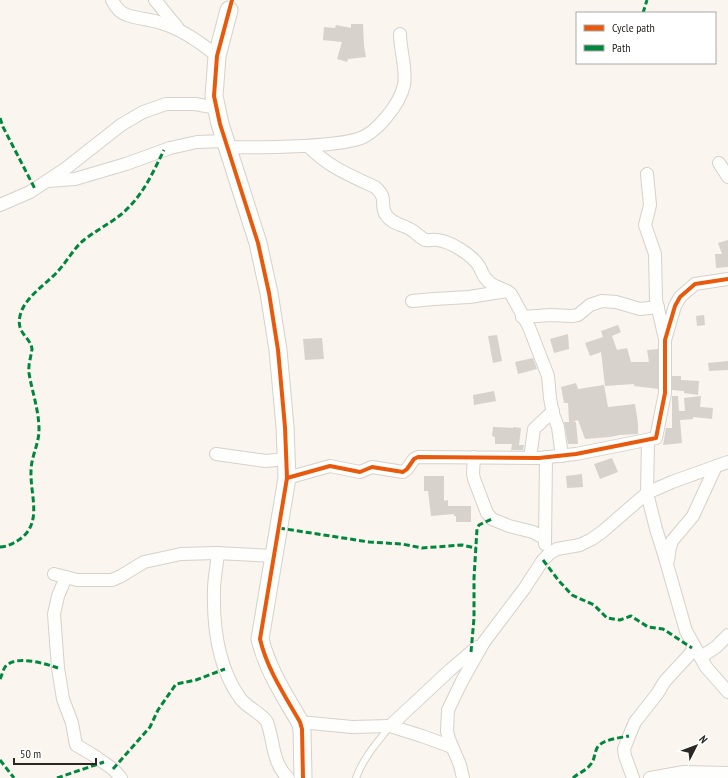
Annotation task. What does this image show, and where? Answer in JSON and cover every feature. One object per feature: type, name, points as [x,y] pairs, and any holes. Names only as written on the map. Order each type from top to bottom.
[{"type":"street","points":[[112,0],[117,8],[127,15],[163,23],[179,30],[202,44],[217,56]]},
{"type":"street","points":[[155,0],[179,30]]},
{"type":"street","points":[[230,5],[217,56],[214,96],[226,144],[258,243],[269,293],[278,350],[285,427],[287,478],[260,639],[262,650],[274,676],[300,722],[303,740],[303,778]]},
{"type":"street","points":[[46,181],[75,179],[126,164],[170,148],[197,142],[253,148],[332,144],[358,139],[369,134],[387,116],[401,94],[404,84],[400,34]]},
{"type":"street","points":[[0,205],[30,192],[65,169],[121,125],[143,112],[166,104],[195,104],[216,108]]},
{"type":"street","points":[[308,146],[332,166],[375,187],[380,191],[384,199],[385,213],[394,223],[413,231],[425,240],[439,240],[447,242],[458,248],[479,266],[482,276],[489,283],[511,294],[522,317],[529,327],[548,376],[562,456]]},
{"type":"street","points":[[719,163],[728,177]]},
{"type":"street","points":[[287,478],[330,466],[360,472],[372,467],[401,472],[407,469],[414,459],[418,457],[546,458],[654,439],[657,436],[665,393],[665,340],[658,307],[655,254],[646,225],[650,205],[647,174]]},
{"type":"street","points":[[665,340],[675,306],[680,297],[695,284],[728,278]]},
{"type":"street","points":[[412,301],[469,297],[507,291]]},
{"type":"street","points":[[522,317],[551,315],[572,316],[578,314],[590,305],[602,301],[616,302],[640,309],[658,307]]},
{"type":"street","points":[[530,458],[534,429],[553,411]]},
{"type":"street","points":[[648,440],[647,493],[686,631],[706,667],[728,692]]},
{"type":"street","points":[[216,454],[266,460],[286,459]]},
{"type":"street","points":[[474,457],[474,479],[490,517],[498,523],[534,532],[544,538]]},
{"type":"street","points":[[543,560],[545,547],[546,458]]},
{"type":"street","points":[[463,778],[460,765],[447,731],[448,710],[484,642],[524,589],[543,560],[557,549],[580,545],[592,539],[647,493],[672,482],[728,462]]},
{"type":"street","points":[[667,564],[672,540],[693,516],[716,466]]},
{"type":"street","points":[[121,778],[113,769],[76,745],[72,722],[63,698],[58,678],[54,614],[60,576],[77,580],[112,580],[144,562],[181,554],[218,553],[274,556]]},
{"type":"street","points":[[218,553],[214,588],[214,614],[222,660],[233,687],[240,698],[246,706],[266,720],[276,759],[281,770],[288,778]]},
{"type":"street","points":[[701,658],[716,647],[728,635]]},
{"type":"street","points":[[390,726],[450,670],[484,642]]},
{"type":"street","points":[[633,778],[624,749],[635,722],[657,694],[665,681],[692,651],[693,644]]},
{"type":"street","points":[[300,722],[352,727],[390,726],[452,747]]},
{"type":"street","points":[[650,778],[684,772],[702,776],[728,773]]},
{"type":"lane","points":[[356,778],[367,755],[390,726]]},
{"type":"building","points":[[351,24],[363,24],[366,57],[348,59],[347,62],[337,59],[342,42],[323,40],[324,27],[335,28],[336,25],[351,28]]},
{"type":"building","points":[[728,240],[728,267],[716,268],[715,254],[722,254],[718,243]]},
{"type":"building","points":[[704,315],[705,325],[697,326],[696,316]]},
{"type":"building","points":[[618,325],[621,332],[612,336],[617,350],[627,348],[631,362],[649,362],[647,350],[658,349],[658,389],[634,386],[634,384],[605,386],[601,352],[590,356],[585,343],[603,337],[601,331]]},
{"type":"building","points":[[568,334],[569,349],[554,353],[550,339]]},
{"type":"building","points":[[497,335],[502,361],[493,363],[488,336]]},
{"type":"building","points":[[322,338],[324,359],[305,360],[303,339]]},
{"type":"building","points":[[533,358],[537,369],[518,374],[515,362]]},
{"type":"building","points":[[728,361],[728,370],[709,371],[708,363]]},
{"type":"building","points":[[672,376],[681,376],[681,380],[699,381],[698,395],[684,393],[684,391],[672,390]]},
{"type":"building","points":[[576,383],[578,389],[604,385],[608,407],[635,404],[638,434],[585,439],[578,420],[573,422],[576,422],[578,444],[568,444],[564,422],[569,422],[568,403],[564,403],[561,387]]},
{"type":"building","points":[[494,391],[496,401],[474,405],[473,395]]},
{"type":"building","points":[[672,396],[678,396],[679,411],[685,411],[684,398],[701,396],[700,407],[713,408],[712,419],[693,417],[693,419],[680,420],[682,443],[663,445],[666,428],[672,428]]},
{"type":"building","points":[[493,427],[521,428],[519,445],[524,445],[523,450],[511,450],[512,444],[495,444],[495,437],[492,436]]},
{"type":"building","points":[[612,458],[618,472],[600,479],[594,464]]},
{"type":"building","points":[[582,474],[583,487],[567,488],[566,476]]},
{"type":"building","points":[[424,476],[444,476],[444,501],[448,500],[448,506],[471,506],[471,522],[456,522],[456,516],[454,516],[454,514],[431,516],[428,491],[424,491]]},
{"type":"marked path","points":[[643,12],[647,0]]},
{"type":"marked path","points":[[0,118],[3,127],[35,189]]},
{"type":"marked path","points":[[0,547],[7,546],[17,541],[25,534],[30,527],[34,509],[31,471],[39,435],[39,423],[29,373],[32,349],[20,327],[19,322],[22,309],[36,291],[59,270],[80,243],[119,216],[135,201],[149,180],[164,150]]},
{"type":"marked path","points":[[471,652],[474,618],[474,578],[477,529],[479,525],[492,519]]},
{"type":"marked path","points":[[279,528],[369,542],[402,544],[422,548],[462,545],[476,548]]},
{"type":"marked path","points":[[543,560],[572,595],[594,605],[607,618],[620,620],[631,616],[648,627],[663,629],[692,648]]},
{"type":"marked path","points":[[0,679],[5,667],[16,661],[31,661],[58,668]]},
{"type":"marked path","points":[[113,769],[150,727],[158,710],[176,684],[196,680],[225,669]]},
{"type":"marked path","points":[[573,778],[592,763],[599,745],[612,739],[629,736]]},
{"type":"marked path","points":[[0,760],[14,778]]},
{"type":"marked path","points":[[57,778],[104,762]]},
{"type":"cycle path","points":[[232,0],[217,56],[214,96],[220,124],[258,243],[269,293],[278,350],[285,427],[287,478],[260,639],[272,672],[300,722],[302,729],[303,778]]},
{"type":"cycle path","points":[[287,478],[330,466],[360,472],[372,467],[403,472],[414,459],[418,457],[539,458],[576,454],[656,438],[665,393],[665,340],[675,306],[680,297],[695,284],[728,279]]}]
